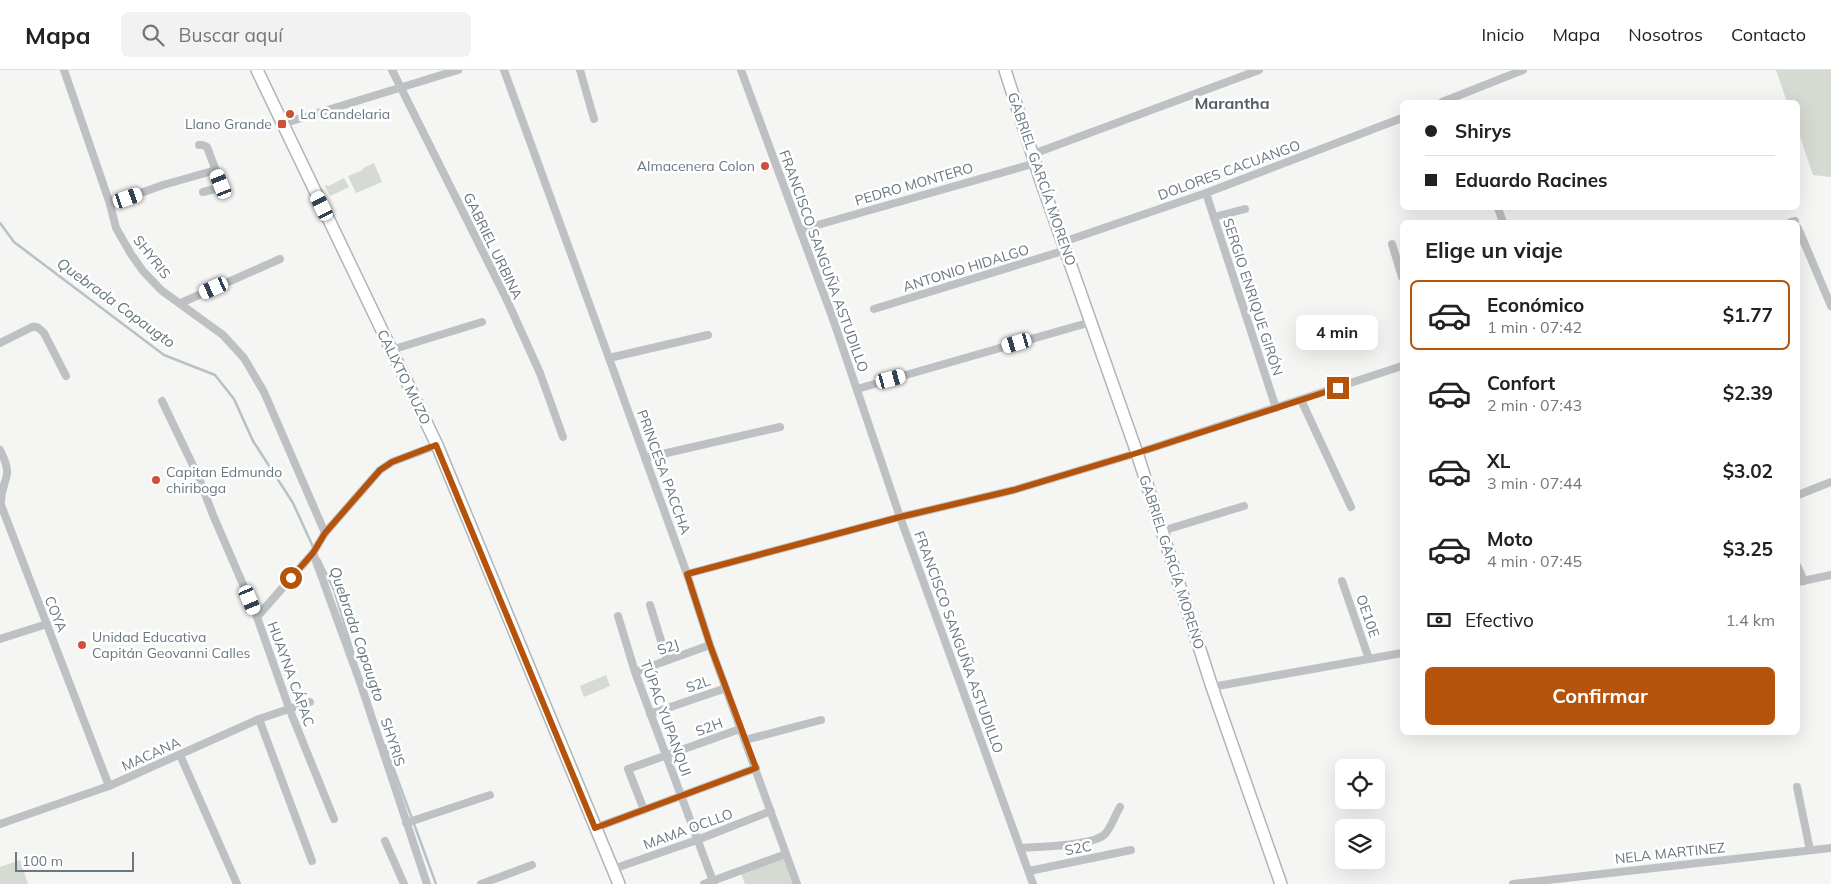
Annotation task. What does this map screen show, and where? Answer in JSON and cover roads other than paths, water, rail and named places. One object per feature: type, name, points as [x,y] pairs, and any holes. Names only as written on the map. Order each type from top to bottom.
[{"type":"street","name":"SHYRIS","points":[[64,70],[110,204],[116,228],[143,271],[161,290],[223,335],[244,358],[264,392],[325,533]]},
{"type":"street","name":"CALIXTO MUZO","points":[[256,70],[436,445],[619,884]]},
{"type":"street","name":"GABRIEL URBINA","points":[[392,70],[506,298],[540,373],[563,437]]},
{"type":"street","points":[[282,124],[400,86],[458,70]]},
{"type":"street","name":"PRINCESA PACCHA","points":[[504,70],[610,358],[687,574],[710,645],[797,884]]},
{"type":"street","points":[[580,70],[594,119]]},
{"type":"street","name":"FRANCISCO SANGUÑA ASTUDILLO","points":[[741,70],[800,230],[857,389],[900,517],[1033,884]]},
{"type":"street","name":"GABRIEL GARCÍA MORENO","points":[[1005,70],[1064,246],[1137,453],[1212,687],[1281,884]]},
{"type":"street","name":"PEDRO MONTERO","points":[[800,230],[1035,158],[1259,70]]},
{"type":"street","points":[[1459,100],[1523,70]]},
{"type":"street","name":"DOLORES CACUANGO","points":[[1064,246],[1400,119]]},
{"type":"street","points":[[199,145],[207,147],[221,184],[219,188],[203,192]]},
{"type":"street","points":[[110,204],[163,185],[216,170]]},
{"type":"street","name":"SERGIO ENRIQUE GIRÓN","points":[[1206,193],[1276,408]]},
{"type":"street","points":[[1214,218],[1245,209]]},
{"type":"street","points":[[1800,233],[1831,306]]},
{"type":"street","points":[[1392,244],[1400,270]]},
{"type":"street","name":"ANTONIO HIDALGO","points":[[874,310],[1064,246]]},
{"type":"street","points":[[181,303],[280,259]]},
{"type":"street","points":[[391,350],[482,322]]},
{"type":"street","points":[[857,389],[1091,322]]},
{"type":"street","points":[[0,343],[34,326],[39,327],[66,376]]},
{"type":"street","points":[[610,358],[708,335]]},
{"type":"street","points":[[687,574],[900,517],[1014,490],[1137,453],[1400,367]]},
{"type":"street","points":[[1301,400],[1351,507]]},
{"type":"street","name":"HUAYNA CÁPAC","points":[[162,401],[199,478],[257,617],[289,708],[334,819]]},
{"type":"street","points":[[645,458],[780,427]]},
{"type":"street","points":[[257,617],[313,553],[325,533],[380,470],[392,462],[436,445]]},
{"type":"street","name":"COYA","points":[[0,450],[7,464],[8,472],[1,492],[1,505],[109,786]]},
{"type":"street","points":[[1800,494],[1831,482]]},
{"type":"street","points":[[1162,531],[1244,506]]},
{"type":"street","name":"SHYRIS","points":[[313,553],[361,685],[427,884]]},
{"type":"street","points":[[1801,581],[1831,575]]},
{"type":"street","name":"OE10E","points":[[1342,580],[1369,659]]},
{"type":"street","points":[[650,604],[667,660]]},
{"type":"street","name":"TÚPAC YUPANQUI","points":[[618,616],[635,672],[713,882]]},
{"type":"street","points":[[0,639],[47,624]]},
{"type":"street","name":"S2J","points":[[635,672],[710,645]]},
{"type":"street","points":[[1212,687],[1400,653]]},
{"type":"street","name":"S2L","points":[[650,714],[726,688]]},
{"type":"street","name":"MACANA","points":[[0,824],[109,786],[259,719],[310,702]]},
{"type":"street","points":[[259,719],[312,861]]},
{"type":"street","points":[[745,740],[821,720]]},
{"type":"street","name":"S2H","points":[[644,810],[628,769],[740,729]]},
{"type":"street","points":[[180,755],[237,884]]},
{"type":"street","points":[[595,828],[756,768]]},
{"type":"street","points":[[1796,787],[1810,850]]},
{"type":"street","points":[[406,823],[490,795]]},
{"type":"street","points":[[1020,848],[1068,845],[1098,838],[1105,834],[1120,807]]},
{"type":"street","name":"MAMA OCLLO","points":[[614,869],[697,840],[771,811]]},
{"type":"street","points":[[386,842],[404,884]]},
{"type":"street","name":"NELA MARTINEZ","points":[[1512,884],[1831,848]]},
{"type":"street","name":"S2C","points":[[1029,871],[1131,850]]},
{"type":"street","points":[[704,884],[786,854]]},
{"type":"street","points":[[481,884],[532,865]]},
{"type":"waterway","name":"Quebrada Copaugto","points":[[0,223],[14,242],[164,355],[215,375],[234,399],[253,441],[293,503],[314,549]]},
{"type":"waterway","name":"Quebrada Copaugto","points":[[319,559],[334,590],[353,652]]},
{"type":"waterway","name":"Quebrada Copaugto","points":[[385,745],[436,884]]},
{"type":"place","name":"La Candelaria","points":[[290,114]]},
{"type":"place","name":"Llano Grande","points":[[282,124]]},
{"type":"place","name":"Almacenera Colon","points":[[765,166]]},
{"type":"place","name":"Capitan Edmundo chiriboga","points":[[156,480]]},
{"type":"place","name":"Unidad Educativa Capitán Geovanni Calles","points":[[82,645]]},
{"type":"district","name":"Marantha","points":[[1232,103]]}]
